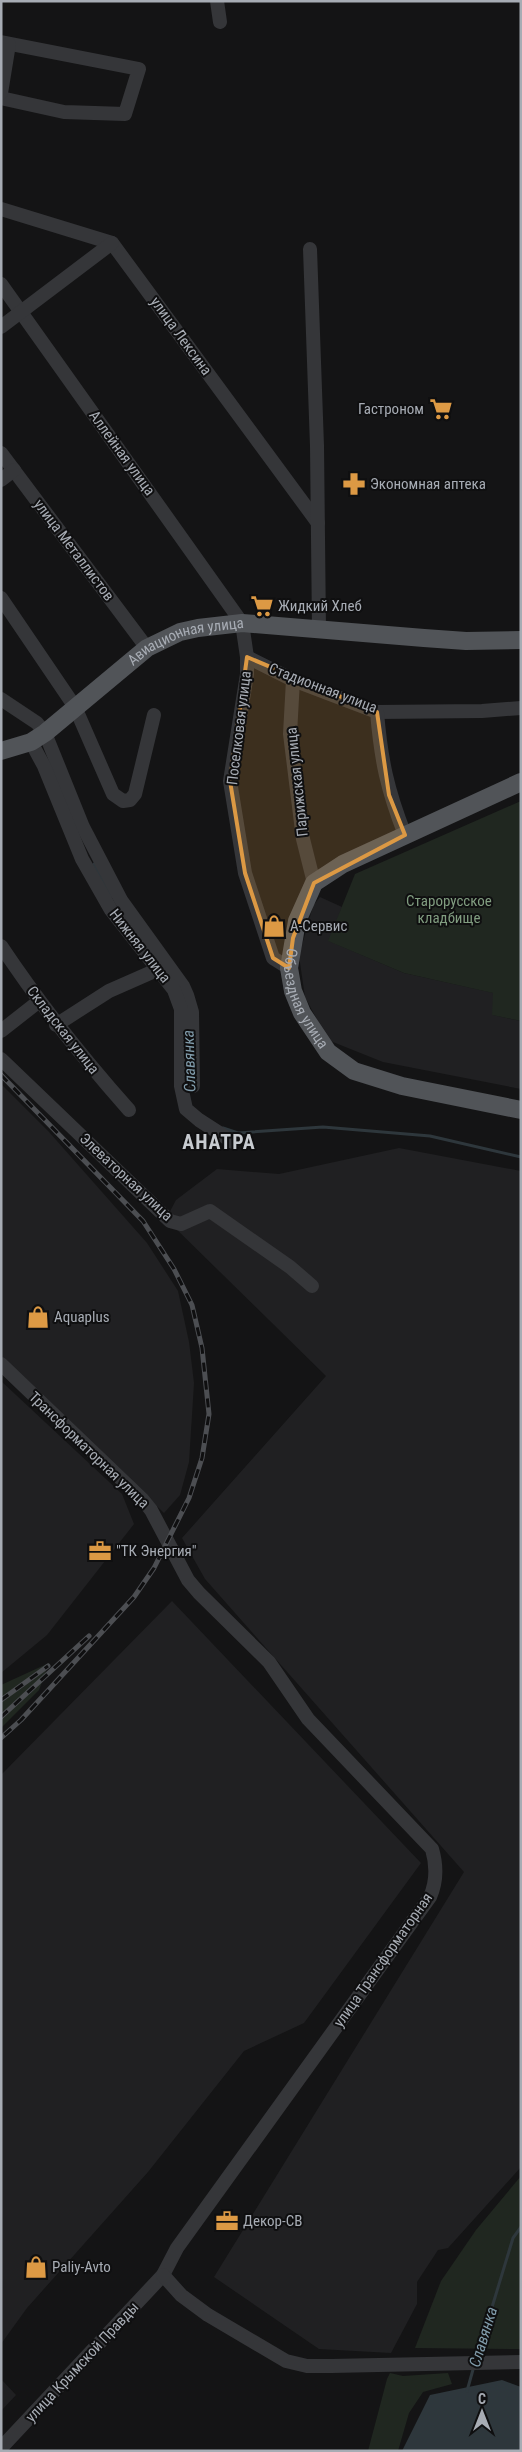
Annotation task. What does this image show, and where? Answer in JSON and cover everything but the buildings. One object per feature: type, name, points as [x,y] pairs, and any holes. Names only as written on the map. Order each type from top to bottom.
[{"type":"main road","name":"Авиационная улица","points":[[1,751],[38,737],[147,648],[180,632],[198,628],[242,623],[449,640],[521,640]]},
{"type":"main road","points":[[314,883],[344,864],[405,834],[521,782]]},
{"type":"main road","name":"Объездная улица","points":[[314,883],[297,921],[290,968],[293,991],[302,1013],[328,1052],[354,1071],[402,1086],[521,1110]]},
{"type":"street","points":[[217,1],[220,22]]},
{"type":"street","points":[[1,93],[5,43],[139,69],[125,114],[64,112],[1,98]]},
{"type":"street","points":[[1,209],[112,243]]},
{"type":"street","points":[[1,327],[22,313],[112,243]]},
{"type":"street","name":"улица Лексина","points":[[112,243],[318,523]]},
{"type":"street","points":[[310,250],[318,523],[319,629]]},
{"type":"street","name":"Аллейная улица","points":[[1,284],[242,623]]},
{"type":"street","name":"улица Металлистов","points":[[1,453],[147,648]]},
{"type":"street","points":[[1,480],[14,470]]},
{"type":"street","points":[[1,598],[75,707],[113,794],[123,802],[130,800],[135,794],[154,715]]},
{"type":"street","name":"Поселковая улица","points":[[242,623],[247,657],[230,781],[245,873],[274,958],[290,968]]},
{"type":"street","name":"Стадионная улица","points":[[247,657],[293,680],[377,712],[482,711],[521,708]]},
{"type":"street","name":"Парижская улица","points":[[293,680],[290,734],[303,840],[314,883]]},
{"type":"street","points":[[1,699],[37,723],[38,737]]},
{"type":"street","points":[[377,712],[380,755],[389,795],[405,834]]},
{"type":"street","name":"Нижняя улица","points":[[38,737],[87,868],[111,910],[174,990],[181,1009],[181,1086],[186,1109],[199,1120],[233,1142]]},
{"type":"street","name":"Нижняя улица","points":[[38,737],[121,900],[187,994],[192,1012],[193,1086]]},
{"type":"street","name":"Складская улица","points":[[1,946],[38,1002],[129,1110]]},
{"type":"street","points":[[56,1025],[109,991],[159,969]]},
{"type":"street","points":[[1,1031],[38,1002]]},
{"type":"street","name":"Элеваторная улица","points":[[1,1059],[170,1221],[181,1224],[210,1212],[290,1267],[312,1286]]},
{"type":"street","name":"Трансформаторная улица","points":[[1,1364],[142,1499],[151,1510],[188,1580],[199,1594]]},
{"type":"street","name":"улица Трансформаторная","points":[[163,2276],[177,2248],[430,1897],[435,1885],[436,1873],[436,1861],[432,1848],[308,1719],[269,1662],[199,1594]]},
{"type":"street","points":[[163,2276],[181,2295],[208,2315],[286,2361],[307,2366],[514,2362]]},
{"type":"street","name":"улица Крымской Правды","points":[[1,2448],[163,2276]]},
{"type":"highlighted area","points":[[247,657],[377,712],[389,795],[405,835],[314,883],[293,938],[289,968],[273,958],[245,873],[230,781]]},
{"type":"shaded area","points":[[320,897],[342,907],[329,941],[404,973],[494,993],[493,1015],[521,1021],[521,1089],[383,1062],[328,1040],[305,997],[299,956],[313,906]]},
{"type":"shaded area","points":[[1,1084],[49,1132],[147,1243],[178,1291],[189,1342],[194,1383],[189,1462],[180,1495],[164,1513],[1,1356]]},
{"type":"shaded area","points":[[399,1148],[521,1171],[521,2167],[448,2248],[438,2250],[417,2282],[417,2304],[391,2353],[319,2349],[214,2277],[464,1872],[205,1579],[182,1538],[326,1376],[166,1219],[176,1200],[217,1169],[279,1174]]},
{"type":"shaded area","points":[[1,1381],[122,1494],[134,1524],[47,1635],[1,1673]]},
{"type":"shaded area","points":[[172,1601],[421,1863],[304,2023],[244,2051],[148,2172],[27,2308],[1,2344],[1,1775]]},
{"type":"shaded area","points":[[1,2379],[16,2395],[1,2411]]},
{"type":"shaded area","points":[[502,2380],[521,2387],[521,2451],[402,2451],[430,2395]]},
{"type":"green space","name":"Старорусское кладбище","points":[[521,801],[521,1021],[492,1015],[493,993],[404,973],[328,941],[355,874]]},
{"type":"green space","points":[[49,1663],[39,1690],[1,1728],[1,1685]]},
{"type":"green space","points":[[521,2176],[521,2349],[415,2348],[441,2281],[476,2230]]},
{"type":"green space","points":[[390,2373],[403,2376],[448,2373],[452,2384],[423,2392],[409,2413],[398,2451],[368,2451],[387,2379]]},
{"type":"waterway","name":"Славянка","points":[[94,864],[111,896]]},
{"type":"waterway","name":"Славянка","points":[[223,1128],[238,1133],[323,1127],[430,1136],[521,1157]]},
{"type":"waterway","name":"Славянка","points":[[476,2360],[513,2238],[521,2227]]},
{"type":"waterway","name":"Славянка","points":[[467,2391],[474,2366]]},
{"type":"railway","points":[[1,1075],[143,1221],[174,1269],[192,1305],[202,1348],[209,1414],[202,1458],[189,1498],[154,1568],[134,1597],[21,1720],[1,1738]]},
{"type":"railway","points":[[1,1717],[89,1636]]},
{"type":"railway","points":[[1,1700],[48,1666]]},
{"type":"place","name":"Гастроном","points":[[441,409]]},
{"type":"place","name":"Экономная аптека","points":[[354,484]]},
{"type":"place","name":"Жидкий Хлеб","points":[[262,606]]},
{"type":"place","name":"А-Сервис","points":[[274,926]]},
{"type":"place","name":"Aquaplus","points":[[38,1317]]},
{"type":"place","name":"\"ТК Энергия\"","points":[[100,1551]]},
{"type":"place","name":"Декор-СВ","points":[[227,2221]]},
{"type":"place","name":"Paliy-Avto","points":[[36,2267]]},
{"type":"district","name":"АНАТРА","points":[[219,1142]]}]
